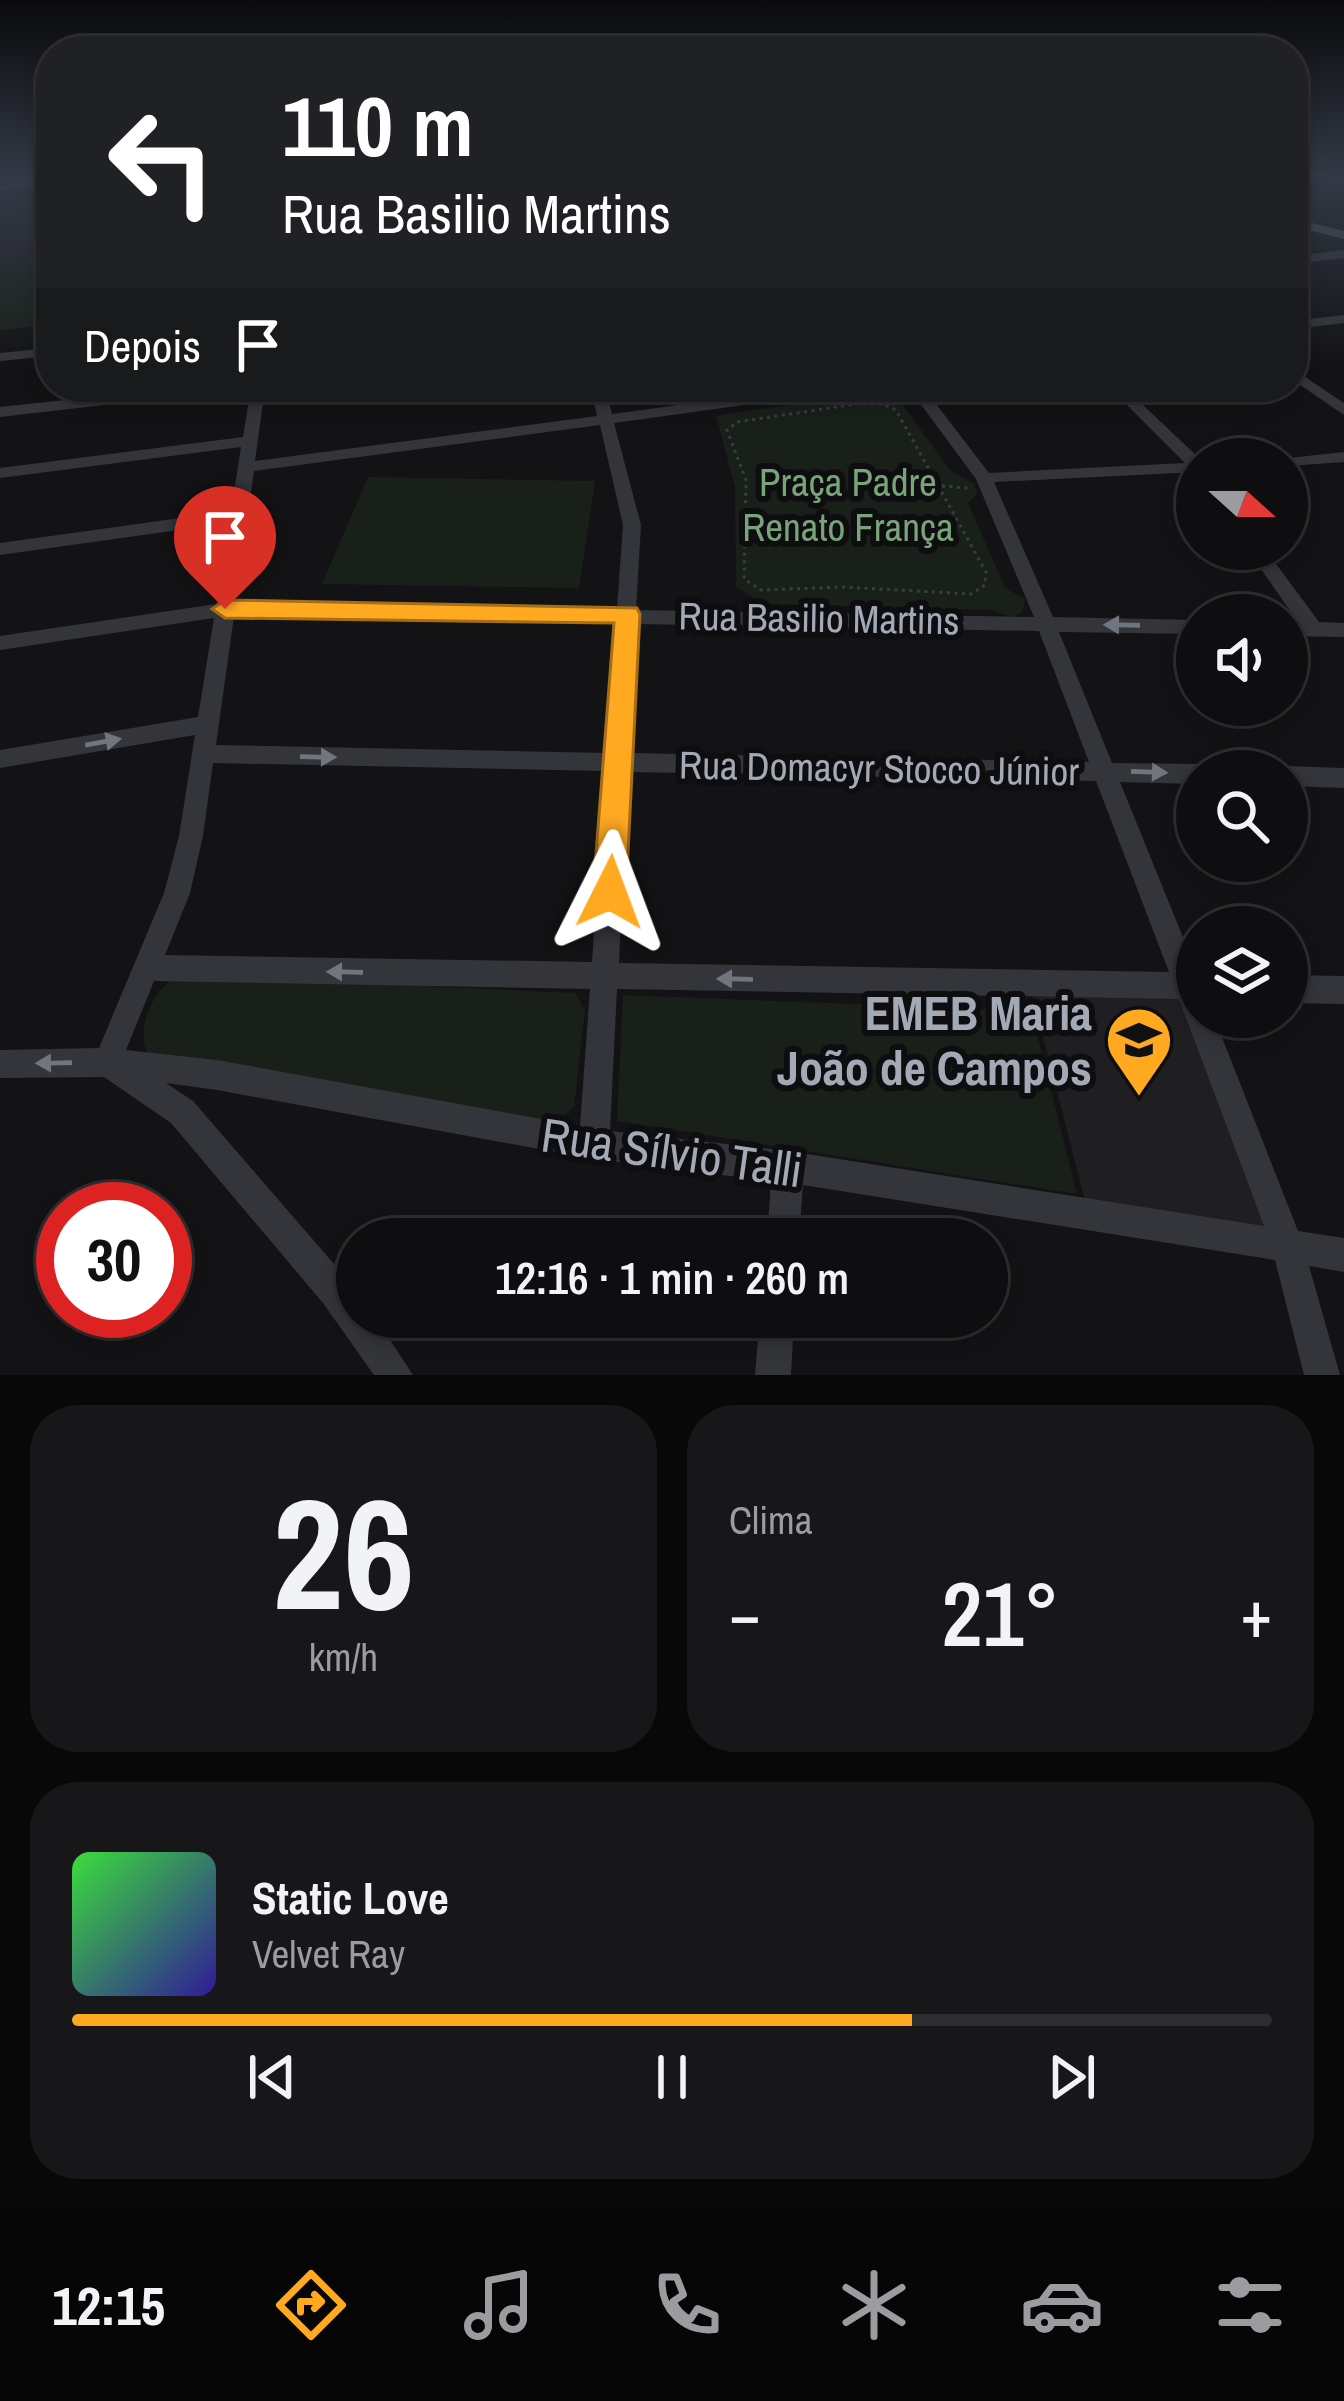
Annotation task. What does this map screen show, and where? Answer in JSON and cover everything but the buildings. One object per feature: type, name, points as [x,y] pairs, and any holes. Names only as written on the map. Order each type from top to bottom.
[{"type":"street","points":[[1308,258],[1344,254]]},
{"type":"street","points":[[1308,323],[1344,319]]},
{"type":"street","points":[[0,357],[36,353]]},
{"type":"street","points":[[1308,384],[1344,410]]},
{"type":"street","points":[[1323,394],[1344,392]]},
{"type":"street","points":[[0,412],[90,402]]},
{"type":"street","points":[[256,402],[191,836],[177,893],[107,1062],[182,1112],[335,1291],[395,1375]]},
{"type":"street","points":[[594,1144],[631,504],[603,402]]},
{"type":"street","points":[[249,467],[738,402]]},
{"type":"street","points":[[926,402],[984,478],[1176,953]]},
{"type":"street","points":[[1131,402],[1176,446]]},
{"type":"street","points":[[0,473],[251,441]]},
{"type":"street","points":[[1308,460],[1344,457]]},
{"type":"street","points":[[984,478],[1176,467]]},
{"type":"street","points":[[0,549],[238,516]]},
{"type":"street","points":[[1271,570],[1312,629]]},
{"type":"street","name":"Rua Basilio Martins","points":[[0,644],[225,609],[1176,626]]},
{"type":"street","points":[[1308,629],[1344,630]]},
{"type":"street","points":[[0,759],[207,724]]},
{"type":"street","name":"Rua Domacyr Stocco Júnior","points":[[200,754],[1176,773]]},
{"type":"street","points":[[1308,777],[1344,778]]},
{"type":"street","points":[[148,968],[606,977],[1176,999]]},
{"type":"street","points":[[1308,989],[1344,990]]},
{"type":"street","points":[[1209,1038],[1287,1245],[1322,1375]]},
{"type":"street","name":"Rua Sílvio Talli","points":[[0,1064],[107,1062],[217,1075],[594,1144],[788,1167],[1344,1255]]},
{"type":"street","points":[[784,1218],[788,1167]]},
{"type":"street","points":[[773,1375],[776,1338]]},
{"type":"path","points":[[883,404],[896,410],[940,486],[986,572],[985,585],[971,594],[844,587],[761,590],[744,579],[746,480],[728,430],[737,422],[883,404]]},
{"type":"path","points":[[940,486],[973,489],[984,478]]},
{"type":"shaded area","points":[[0,240],[36,240],[36,256],[0,257]]},
{"type":"shaded area","name":"EMEB Maria João de Campos","points":[[1032,994],[1176,996],[1176,1038],[1197,1038],[1268,1228],[1085,1201]]},
{"type":"green space","points":[[36,255],[36,326],[0,330],[0,256]]},
{"type":"green space","name":"Praça Padre Renato França","points":[[807,402],[903,402],[951,471],[974,483],[977,494],[968,503],[1005,588],[1025,599],[1022,613],[1010,617],[991,610],[764,604],[736,587],[735,487],[716,416]]},
{"type":"green space","points":[[368,477],[595,481],[579,588],[322,584]]},
{"type":"green space","points":[[181,975],[575,993],[585,1010],[574,1107],[554,1124],[148,1054],[144,1032],[150,1008],[163,988]]},
{"type":"green space","points":[[623,995],[1031,1011],[1077,1194],[617,1121]]},
{"type":"place","name":"EMEB Maria João de Campos","points":[[1139,1099]]},
{"type":"route","points":[[225,609],[628,614],[610,892]]}]
